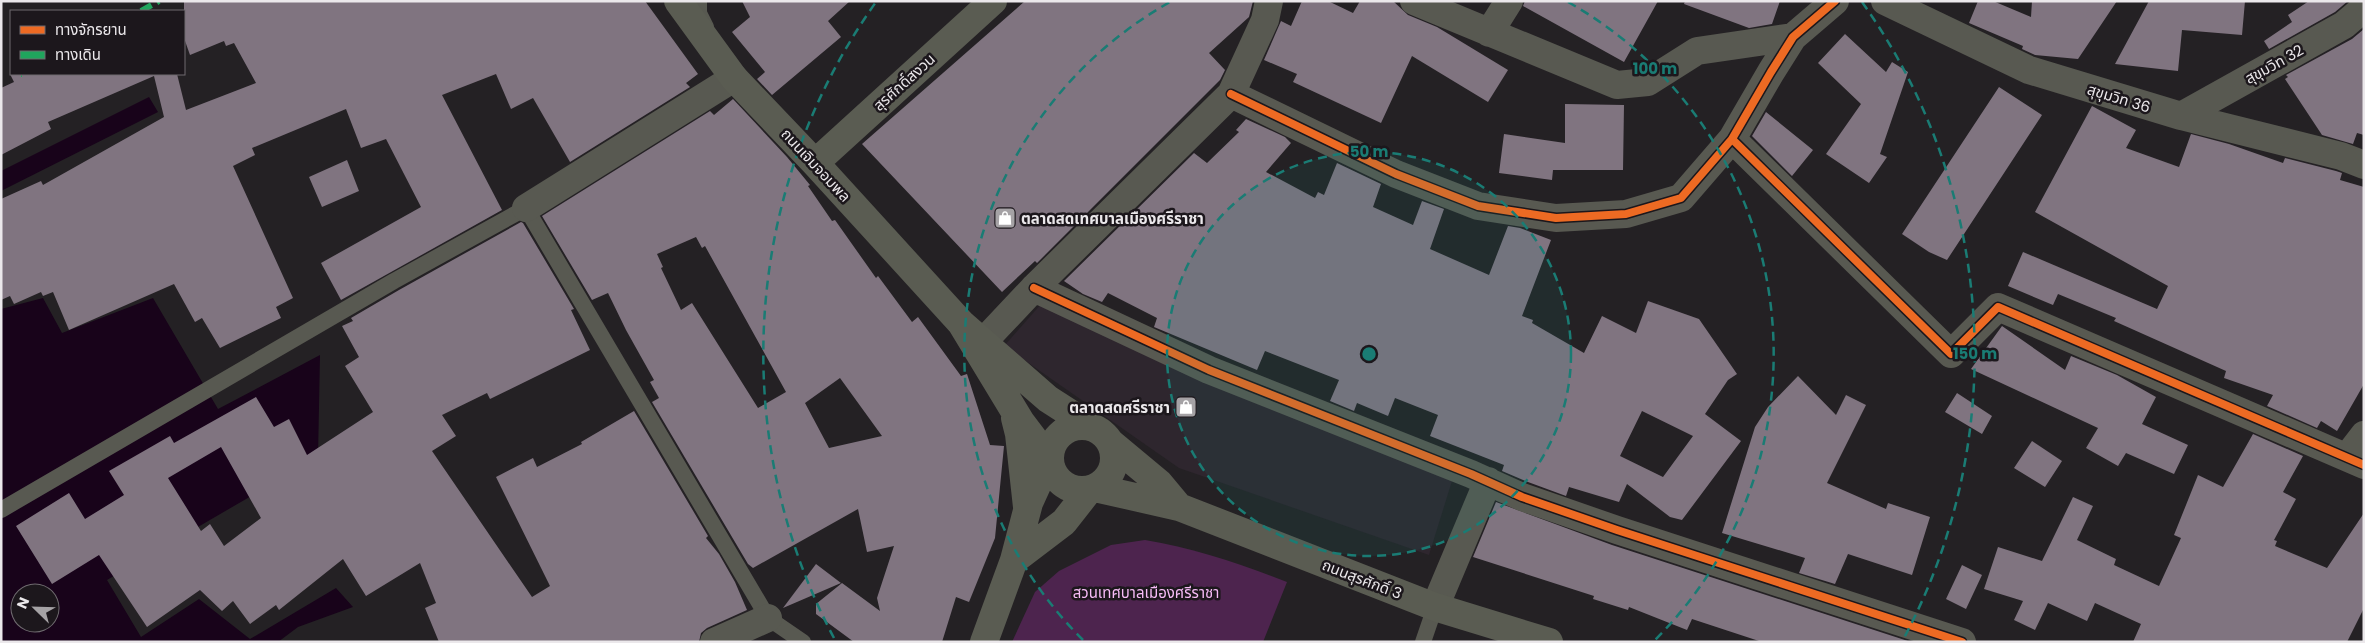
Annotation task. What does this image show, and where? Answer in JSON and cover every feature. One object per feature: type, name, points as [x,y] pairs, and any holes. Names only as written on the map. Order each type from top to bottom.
[{"type":"main road","name":"ถนนเจิมจอมพล","points":[[678,1],[734,78],[815,163],[961,323],[1048,400],[1090,426]]},
{"type":"main road","name":"สุรศักดิ์สงวน","points":[[815,163],[993,1]]},
{"type":"main road","name":"ถนนเจิมจอมพล","points":[[961,323],[1012,408],[1050,459]]},
{"type":"main road","points":[[1012,408],[1019,434],[1028,508]]},
{"type":"main road","points":[[1014,560],[1064,522],[1092,489],[1111,474],[1114,453],[1111,443],[1105,434],[1090,426],[1074,426],[1064,430],[1056,438],[1051,448],[1051,469],[1056,478],[1064,485],[1073,489],[1092,489]]},
{"type":"main road","name":"ถนนสุรศักดิ์ 3","points":[[1111,443],[1159,483],[1179,506]]},
{"type":"main road","points":[[984,642],[1014,560],[1028,508],[1050,459]]},
{"type":"main road","name":"ถนนสุรศักดิ์ 3","points":[[1092,489],[1179,506],[1434,607],[1548,642]]},
{"type":"street","points":[[983,342],[1034,288],[1231,94],[1265,20],[1269,1]]},
{"type":"street","points":[[1414,1],[1617,85],[1648,82],[1697,51],[1794,37]]},
{"type":"street","points":[[1489,33],[1509,1]]},
{"type":"street","points":[[1231,94],[1396,174],[1478,206],[1556,218],[1626,214],[1681,198],[1732,139],[1770,72],[1794,37],[1835,1]]},
{"type":"street","name":"สุขุมวิท 36","points":[[1885,1],[2029,70],[2181,116],[2341,156],[2364,165]]},
{"type":"street","name":"สุขุมวิท 32","points":[[2181,116],[2344,25],[2364,8]]},
{"type":"street","points":[[526,208],[734,78]]},
{"type":"street","points":[[1732,139],[1951,354],[1998,307],[2355,461],[2364,435]]},
{"type":"street","points":[[1034,288],[1209,370],[1522,497],[1617,530],[1962,642]]},
{"type":"street","points":[[1434,607],[1488,482]]},
{"type":"street","points":[[714,642],[768,618]]},
{"type":"lane","points":[[699,1],[699,13],[734,78]]},
{"type":"lane","points":[[1,510],[394,281],[526,208],[768,618],[803,642]]},
{"type":"lane","points":[[1423,642],[1434,607]]},
{"type":"shaded area","points":[[149,97],[158,112],[1,191],[1,171]]},
{"type":"shaded area","points":[[43,298],[62,333],[153,298],[218,409],[320,355],[318,457],[107,580],[141,637],[199,599],[250,639],[336,588],[353,607],[298,627],[278,642],[1,642],[1,309]]},
{"type":"shaded area","name":"ตลาดสดศรีราชา","points":[[1042,303],[1452,481],[1429,555],[1179,468],[1004,346]]},
{"type":"green space","name":"สวนเทศบาลเมืองศรีราชา","points":[[1145,540],[1217,557],[1287,582],[1263,642],[1012,642],[1035,592],[1059,571],[1111,545]]},
{"type":"building","points":[[184,1],[645,1],[698,74],[686,83],[690,87],[570,162],[533,98],[511,109],[496,74],[442,95],[502,210],[341,300],[321,263],[421,207],[386,139],[361,148],[346,109],[252,148],[255,155],[233,166],[293,298],[276,307],[281,318],[220,348],[202,318],[195,322],[174,284],[69,330],[53,292],[43,296],[41,292],[14,304],[10,296],[1,300],[1,199],[41,181],[43,185],[164,117],[154,76],[48,122],[51,129],[1,155],[1,88],[14,82],[10,75],[177,75],[186,110],[256,83],[234,43],[226,46],[224,41],[190,55],[185,41]]},
{"type":"building","points":[[742,1],[850,1],[828,21],[841,37],[772,95],[757,79],[765,72],[732,32],[750,17]]},
{"type":"building","name":"ตลาดสดเทศบาลเมืองศรีราชา","points":[[1025,1],[1253,1],[1249,17],[1209,53],[1225,70],[1220,80],[1037,263],[1035,261],[1002,292],[862,144]]},
{"type":"building","points":[[1302,1],[1328,1],[1353,13],[1360,1],[1393,1],[1408,15],[1437,27],[1508,70],[1488,102],[1412,56],[1381,123],[1293,82],[1297,74],[1264,60],[1281,21],[1291,26]]},
{"type":"building","points":[[1525,1],[1658,1],[1624,62],[1523,6]]},
{"type":"building","points":[[1685,1],[1780,1],[1772,24],[1749,28],[1684,4]]},
{"type":"building","points":[[1978,1],[1993,1],[2031,17],[2032,1],[2117,1],[2078,59],[2035,55],[2022,49],[2023,46],[1969,23]]},
{"type":"building","points":[[2149,1],[2245,1],[2242,35],[2182,30],[2178,71],[2115,64]]},
{"type":"building","points":[[2309,1],[2348,1],[2335,12],[2269,49],[2264,41],[2292,22],[2288,15]]},
{"type":"building","points":[[2364,29],[2364,135],[2357,133],[2353,144],[2322,135],[2285,79],[2288,77],[2286,75],[2352,39]]},
{"type":"building","points":[[1845,34],[1886,72],[1892,62],[1908,72],[1880,154],[1887,157],[1869,183],[1826,154],[1861,104],[1818,63]]},
{"type":"building","points":[[1999,87],[2042,115],[1947,260],[1929,252],[1902,234]]},
{"type":"building","points":[[733,99],[787,157],[810,185],[808,186],[832,221],[835,220],[876,278],[878,276],[912,322],[918,317],[961,376],[967,374],[990,445],[1004,446],[995,538],[969,602],[956,597],[942,642],[854,642],[816,614],[816,604],[842,583],[880,611],[877,598],[894,546],[867,552],[858,509],[753,568],[748,564],[652,402],[659,398],[650,382],[654,380],[608,293],[592,300],[542,216],[710,111],[714,115]],"holes":[[[696,237],[702,248],[705,246],[786,392],[758,408],[692,303],[681,310],[661,268],[663,267],[657,254]],[[840,378],[882,436],[829,448],[805,403]]]},
{"type":"building","points":[[1565,104],[1624,105],[1623,170],[1553,170],[1552,180],[1499,173],[1504,134],[1565,143]]},
{"type":"building","points":[[2092,106],[2136,130],[2126,148],[2179,167],[2191,134],[2229,144],[2283,163],[2285,158],[2336,171],[2342,173],[2340,180],[2364,187],[2364,384],[2337,431],[2321,421],[2317,428],[2267,406],[2273,395],[2224,378],[2226,371],[2114,321],[2116,318],[2058,294],[2053,305],[2008,286],[2023,252],[2157,309],[2168,286],[2035,212]]},
{"type":"building","points":[[1766,112],[1813,150],[1792,176],[1752,136]]},
{"type":"building","points":[[1246,119],[1285,137],[1291,143],[1266,172],[1315,198],[1318,192],[1324,195],[1337,163],[1381,184],[1373,207],[1413,225],[1422,201],[1444,209],[1430,249],[1489,275],[1508,226],[1520,228],[1551,240],[1522,316],[1533,320],[1532,323],[1584,353],[1602,316],[1636,333],[1648,301],[1699,319],[1737,374],[1728,380],[1705,414],[1741,441],[1682,520],[1670,517],[1627,484],[1619,502],[1569,487],[1566,496],[1502,471],[1504,465],[1430,436],[1438,415],[1395,398],[1388,416],[1357,403],[1354,411],[1330,401],[1339,380],[1265,351],[1257,370],[1154,327],[1157,318],[1108,293],[1102,302],[1083,294],[1064,281],[1194,153],[1207,163],[1239,132],[1236,130]],"holes":[[[1642,411],[1693,436],[1663,477],[1620,456]]]},
{"type":"building","points":[[347,160],[359,191],[322,207],[309,177]]},
{"type":"building","points":[[521,222],[523,223],[574,309],[571,310],[590,350],[490,399],[487,393],[442,415],[456,436],[432,451],[532,597],[550,586],[496,477],[533,458],[537,467],[582,444],[581,442],[634,411],[708,536],[706,538],[719,554],[735,582],[747,610],[707,628],[701,633],[699,642],[439,642],[425,608],[436,603],[420,563],[366,596],[343,559],[279,610],[276,605],[250,624],[233,601],[222,611],[200,590],[147,627],[99,555],[51,583],[16,526],[69,493],[85,519],[124,495],[109,471],[170,436],[174,443],[256,397],[274,427],[289,419],[307,455],[373,412],[345,366],[359,357],[342,326],[353,321],[351,318]],"holes":[[[221,447],[261,518],[224,546],[210,524],[201,531],[168,478]]]},
{"type":"building","points":[[2002,326],[2065,370],[2071,356],[2117,375],[2156,397],[2142,424],[2188,445],[2174,474],[2126,453],[2118,466],[2086,448],[2098,428],[1971,369]]},
{"type":"building","points":[[1798,376],[1836,415],[1846,395],[1866,405],[1827,483],[1886,509],[1888,503],[1930,517],[1912,575],[1848,554],[1835,584],[1799,573],[1805,558],[1722,533],[1755,427],[1768,407]]},
{"type":"building","points":[[1957,393],[1992,416],[1982,434],[1945,412]]},
{"type":"building","points":[[2253,434],[2303,456],[2283,492],[2296,499],[2274,540],[2277,541],[2275,546],[2327,568],[2364,513],[2364,608],[2347,642],[2133,642],[2141,624],[2095,603],[2087,621],[2048,603],[2035,630],[2014,620],[2023,601],[1984,589],[1998,547],[2042,561],[2073,497],[2093,506],[2077,540],[2116,559],[2114,565],[2159,586],[2181,538],[2174,535],[2198,475],[2223,487]]},
{"type":"building","points":[[2032,441],[2062,461],[2045,487],[2014,468]]},
{"type":"building","points":[[1496,502],[1612,545],[1911,642],[1762,642],[1692,619],[1687,630],[1629,607],[1628,610],[1593,599],[1594,596],[1473,557]]},
{"type":"building","points":[[816,564],[841,583],[783,608]]},
{"type":"building","points":[[1962,565],[1982,575],[1966,609],[1946,599]]},
{"type":"marked path","points":[[143,10],[159,1]]},
{"type":"cycle path","points":[[1231,94],[1396,174],[1478,206],[1556,218],[1626,214],[1681,198],[1732,139],[1793,37],[1835,1]]},
{"type":"cycle path","points":[[1732,139],[1951,354],[1998,307],[2364,465]]},
{"type":"cycle path","points":[[1034,288],[1209,370],[1471,474],[1522,497],[1617,530],[1962,642]]},
{"type":"place","name":"ตลาดสดเทศบาลเมืองศรีราชา","points":[[1005,218]]},
{"type":"place","name":"ตลาดสดศรีราชา","points":[[1186,407]]}]
